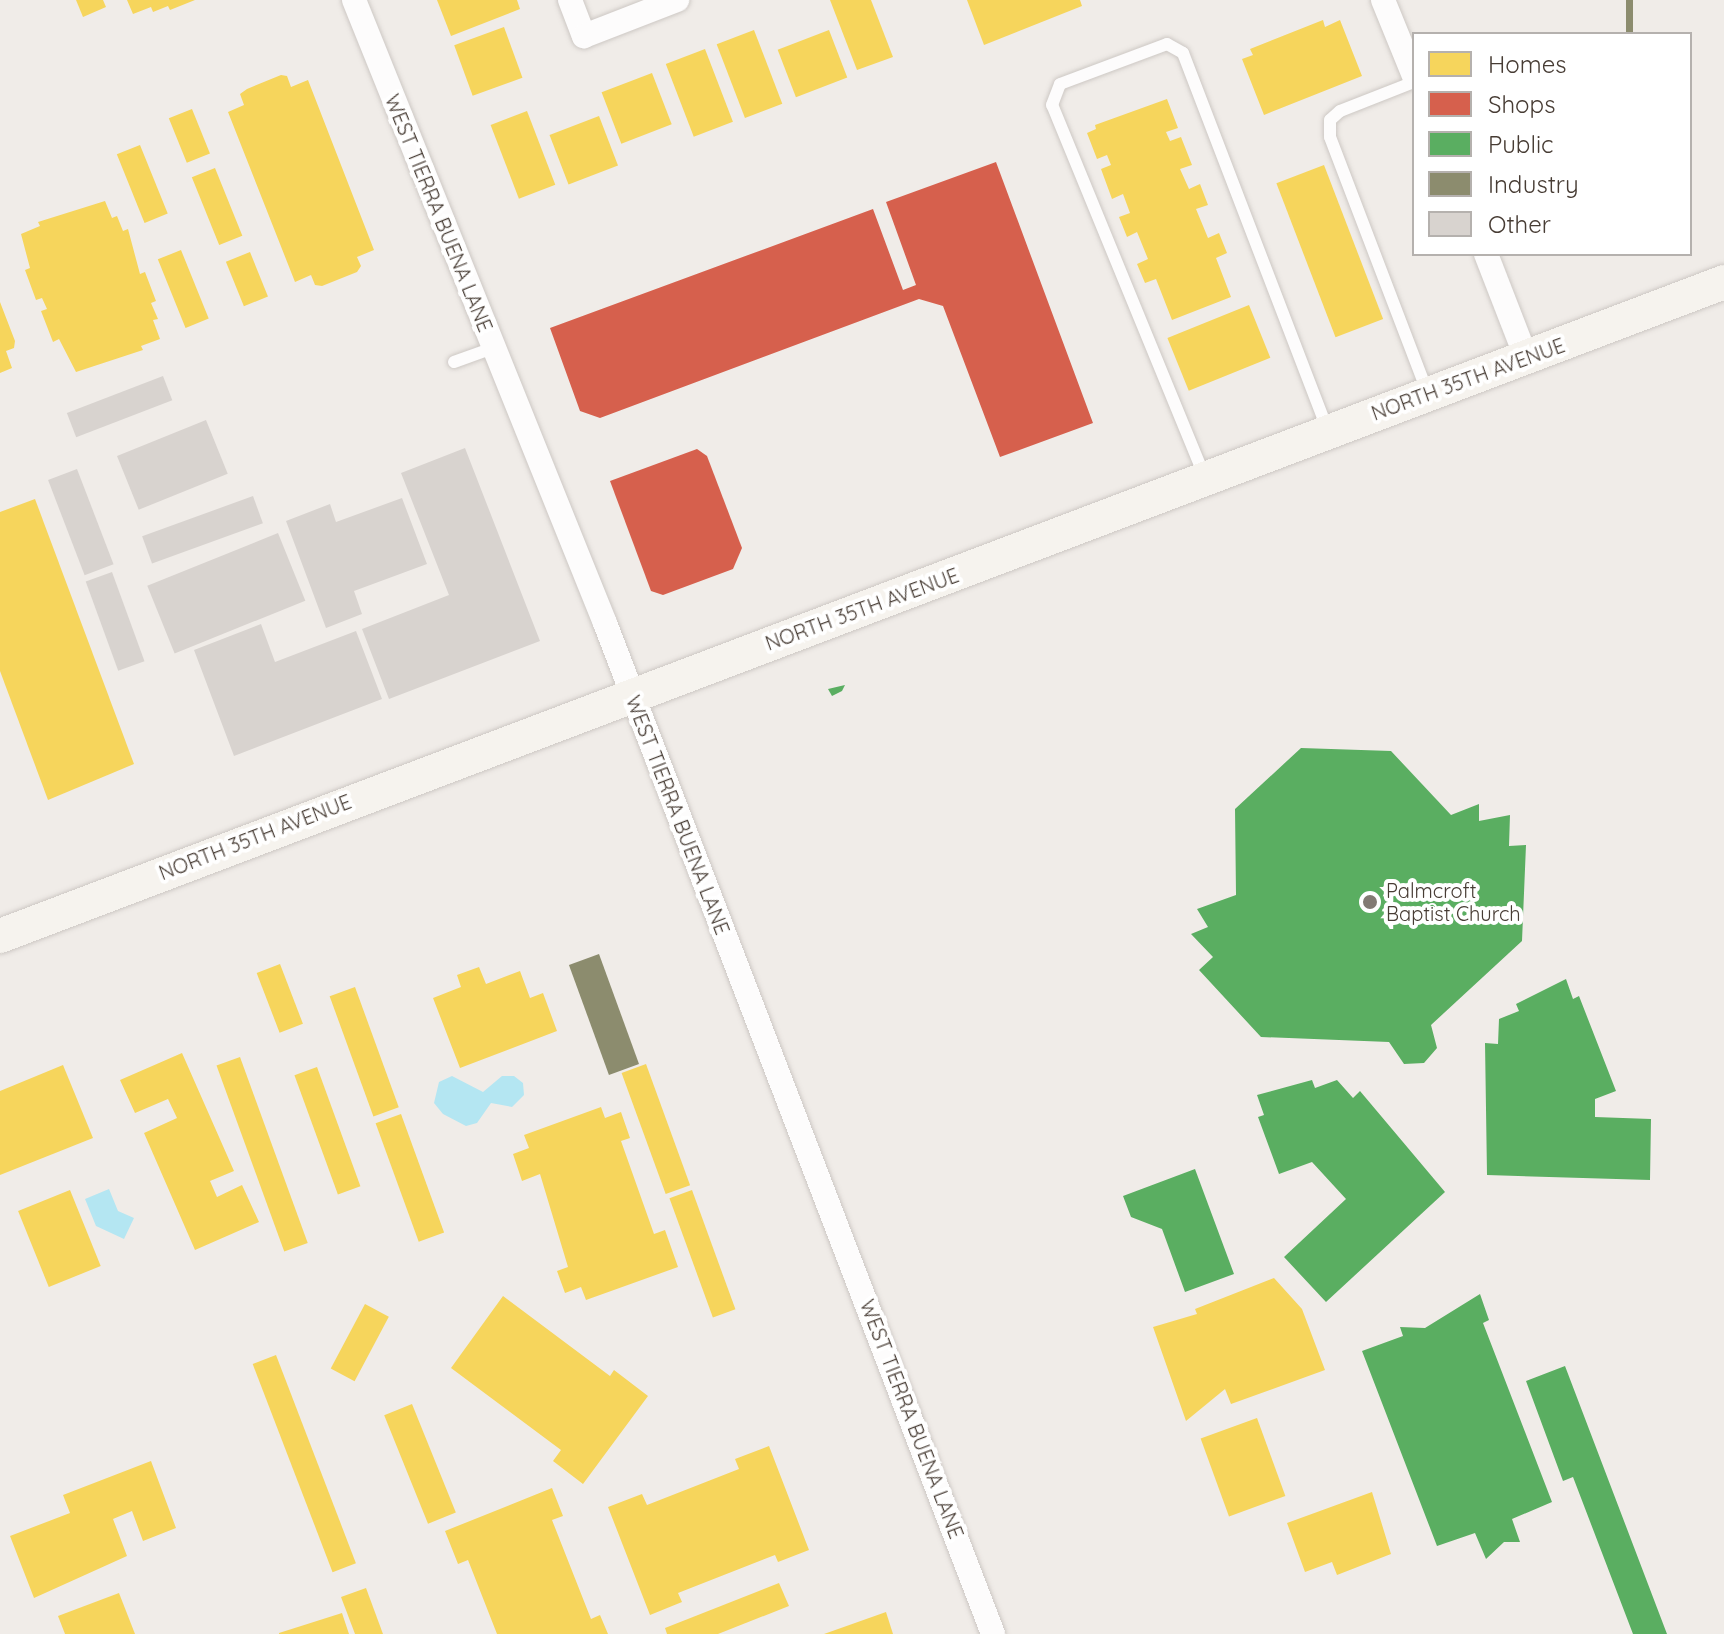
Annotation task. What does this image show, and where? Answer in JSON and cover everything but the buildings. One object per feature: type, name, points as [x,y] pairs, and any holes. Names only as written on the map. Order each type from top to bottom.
[{"type":"main road","name":"NORTH 35TH AVENUE","points":[[0,936],[1724,282]]},
{"type":"street","name":"WEST TIERRA BUENA LANE","points":[[354,0],[631,695],[993,1634]]},
{"type":"street","points":[[570,0],[584,36],[677,0]]},
{"type":"street","points":[[1383,0],[1412,74]]},
{"type":"street","points":[[1487,256],[1526,357]]},
{"type":"lane","points":[[1205,479],[1052,105],[1060,84],[1167,44],[1183,53],[1328,431]]},
{"type":"lane","points":[[1412,80],[1340,111],[1330,120],[1330,137],[1428,394]]},
{"type":"lane","points":[[454,362],[493,348]]},
{"type":"water","points":[[452,1076],[483,1092],[502,1076],[514,1076],[523,1083],[524,1095],[512,1107],[491,1103],[477,1123],[466,1126],[443,1114],[434,1103],[439,1082]]},
{"type":"water","points":[[109,1189],[118,1211],[134,1218],[124,1239],[96,1226],[85,1199]]},
{"type":"place","name":"Palmcroft Baptist Church","points":[[1370,902]]}]
